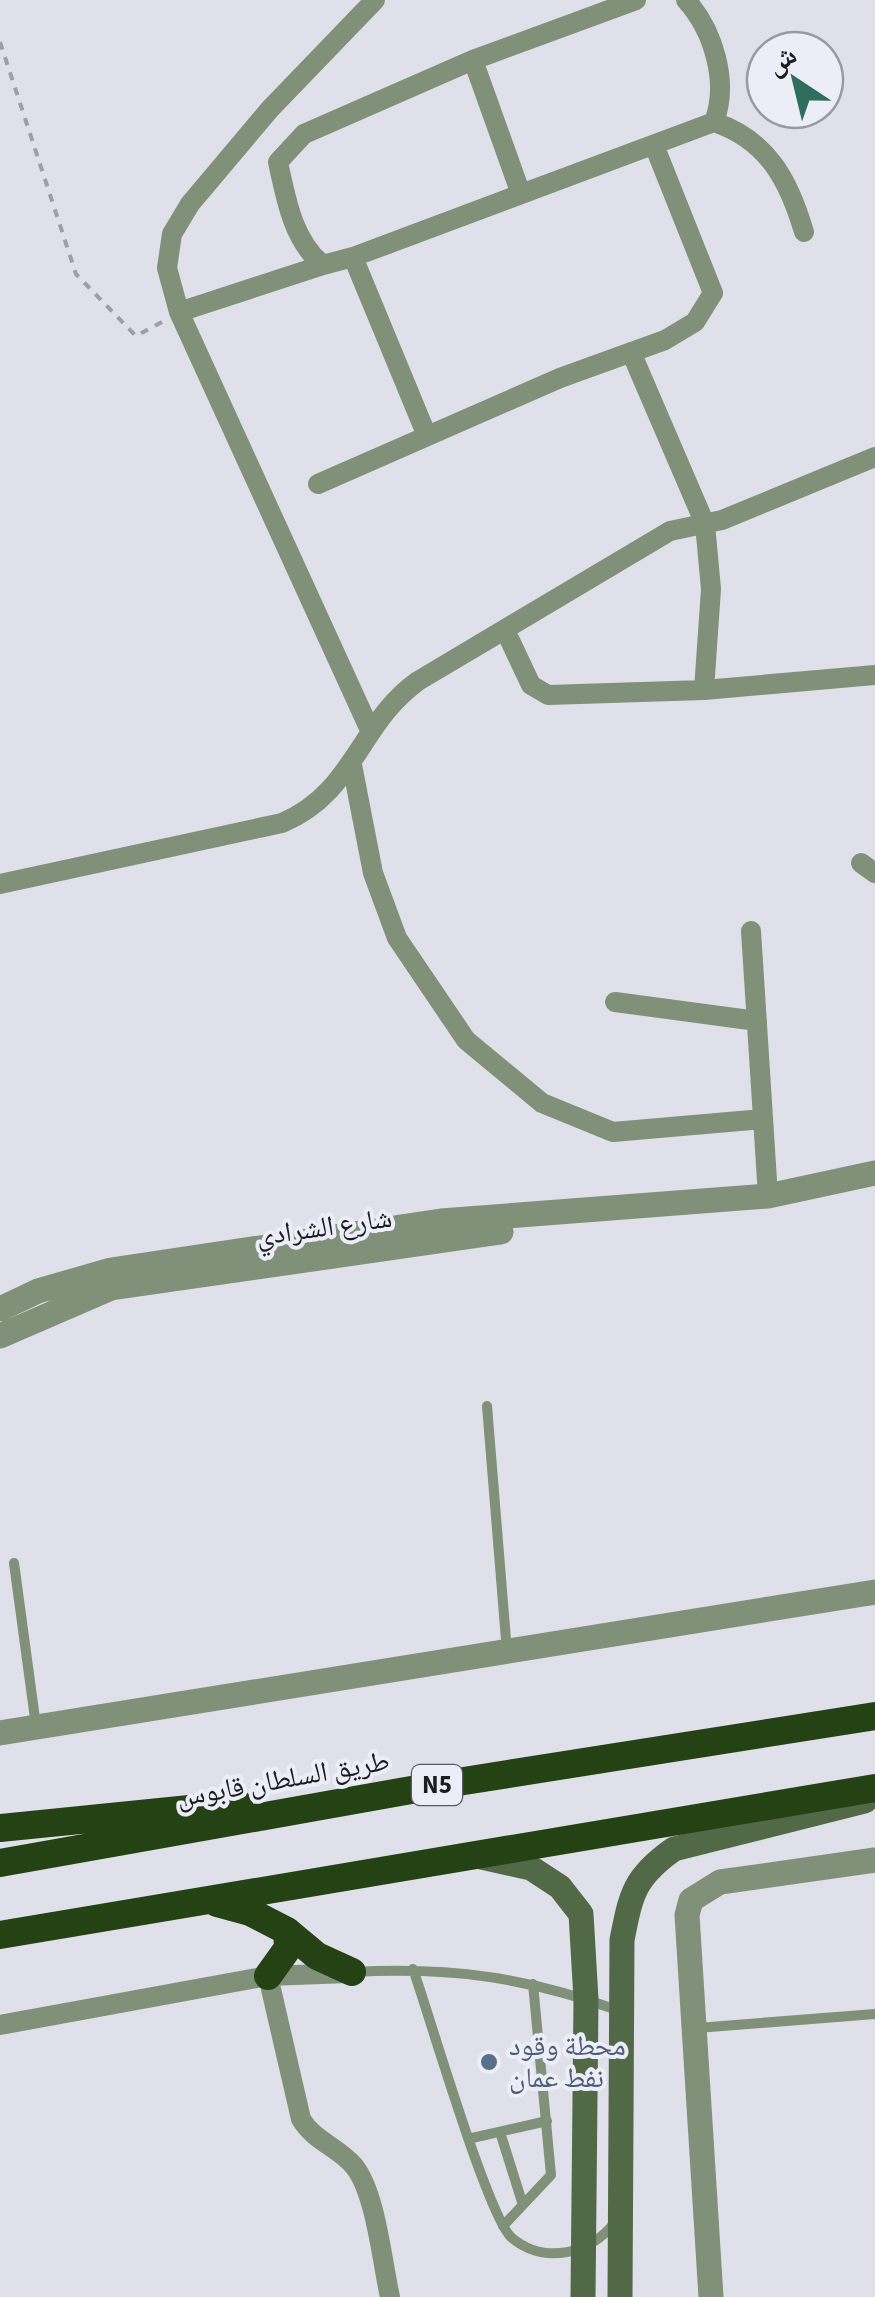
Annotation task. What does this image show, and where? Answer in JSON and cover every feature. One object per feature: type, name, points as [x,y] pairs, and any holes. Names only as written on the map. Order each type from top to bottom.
[{"type":"highway","name":"طريق السلطان قابوس","points":[[0,1863],[444,1784],[875,1716]]},
{"type":"highway","points":[[0,1828],[444,1784]]},
{"type":"highway","points":[[0,1935],[875,1788]]},
{"type":"highway","points":[[206,1900],[250,1912],[287,1931],[317,1956],[352,1972]]},
{"type":"highway","points":[[268,1976],[288,1948],[287,1931]]},
{"type":"main road","points":[[620,2297],[622,1940],[632,1891],[648,1867],[674,1849],[875,1799]]},
{"type":"main road","points":[[472,1856],[531,1868],[560,1886],[582,1914],[586,1999],[583,2297]]},
{"type":"street","points":[[370,730],[179,312],[166,268],[172,234],[190,204],[270,109],[376,0]]},
{"type":"street","points":[[324,265],[307,252],[286,202],[278,162],[288,145],[304,134],[473,60],[636,0]]},
{"type":"street","points":[[686,0],[706,27],[722,86],[714,122]]},
{"type":"street","points":[[473,60],[521,194]]},
{"type":"street","points":[[179,312],[353,257],[714,122],[736,130],[776,163],[792,191],[804,232]]},
{"type":"street","points":[[318,484],[695,322],[713,293],[654,145]]},
{"type":"street","points":[[353,257],[427,436]]},
{"type":"street","points":[[631,352],[705,524],[711,589],[704,690]]},
{"type":"street","points":[[0,884],[282,823],[326,798],[352,765],[390,701],[670,531],[705,524],[875,457]]},
{"type":"street","points":[[506,632],[532,685],[548,695],[704,690],[875,675]]},
{"type":"street","points":[[352,765],[373,872],[397,938],[466,1040],[542,1103],[613,1132],[763,1119]]},
{"type":"street","points":[[751,931],[768,1196]]},
{"type":"street","points":[[615,1002],[757,1021]]},
{"type":"street","name":"شارع الشرادي","points":[[0,1309],[38,1291],[111,1270],[442,1221],[768,1196],[875,1172]]},
{"type":"street","name":"شارع الشرادي","points":[[0,1336],[111,1288],[664,1204]]},
{"type":"street","points":[[0,1292],[38,1291]]},
{"type":"street","points":[[0,1733],[875,1592]]},
{"type":"street","points":[[710,2297],[688,1915],[691,1900],[720,1882],[875,1860]]},
{"type":"street","points":[[0,2024],[268,1976],[352,1972]]},
{"type":"street","points":[[268,1976],[301,2119],[311,2136],[354,2166],[367,2193],[390,2297]]},
{"type":"lane","points":[[486,1406],[507,1653]]},
{"type":"lane","points":[[14,1563],[36,1727]]},
{"type":"lane","points":[[413,1970],[472,2138],[482,2178],[511,2238],[536,2252],[562,2254],[584,2248],[604,2236],[618,2218]]},
{"type":"lane","points":[[352,1972],[486,1973],[622,2012]]},
{"type":"lane","points":[[503,2226],[551,2176],[533,1984]]},
{"type":"lane","points":[[695,2028],[875,2014]]},
{"type":"lane","points":[[472,2138],[547,2122]]},
{"type":"lane","points":[[500,2132],[522,2206]]},
{"type":"path","points":[[0,42],[76,274],[136,336],[179,312]]},
{"type":"place","name":"محطة وقود نفط عمان","points":[[489,2062]]}]
